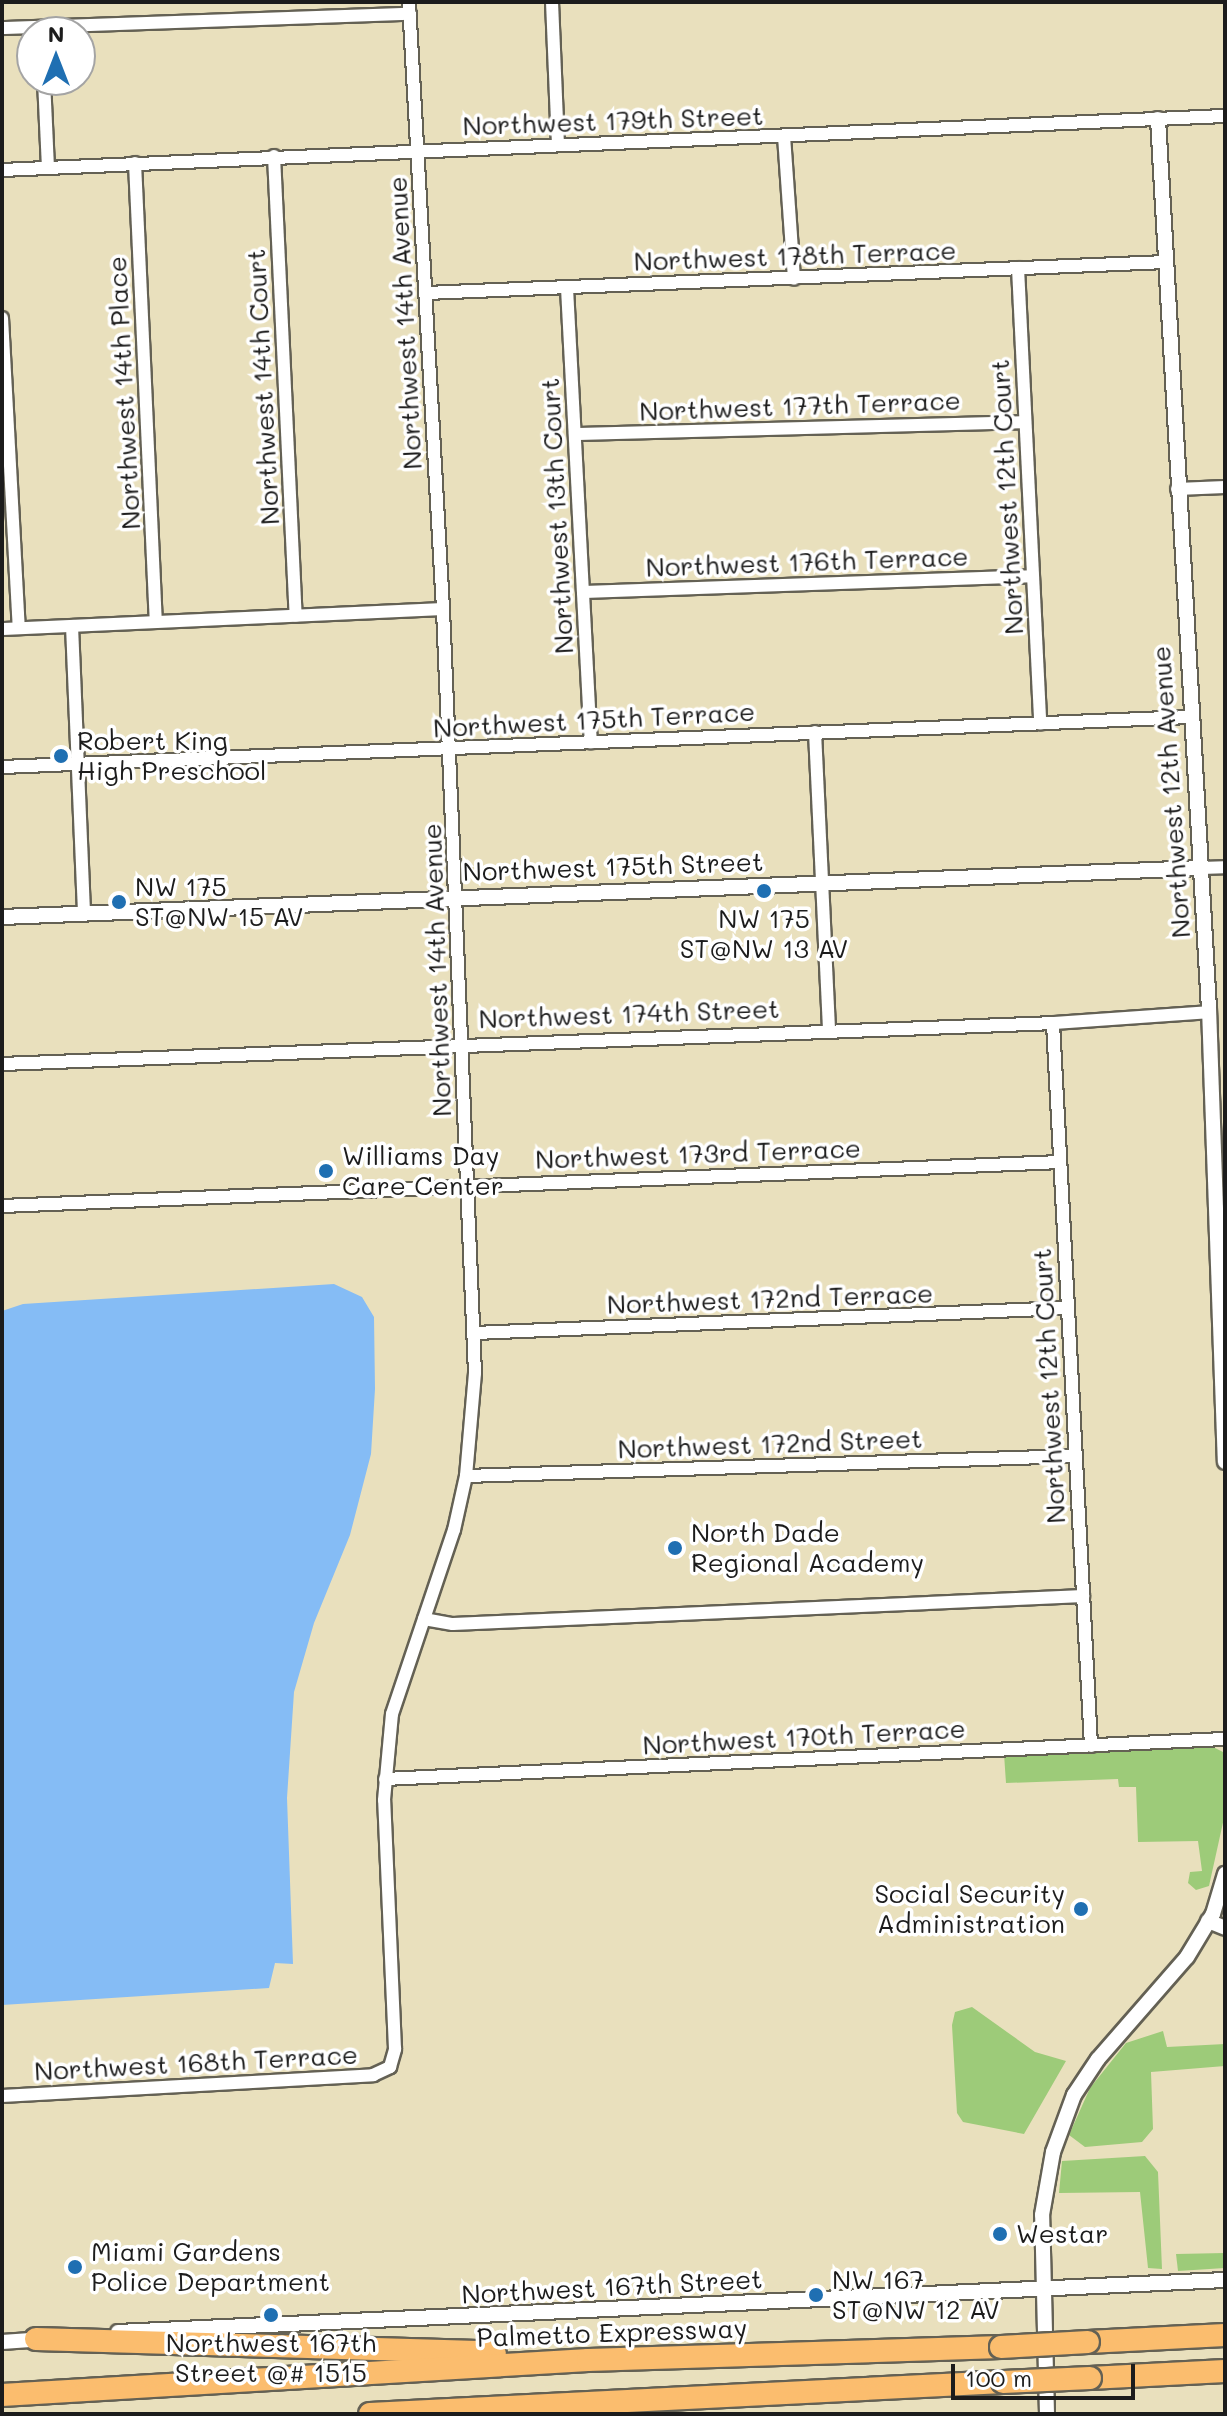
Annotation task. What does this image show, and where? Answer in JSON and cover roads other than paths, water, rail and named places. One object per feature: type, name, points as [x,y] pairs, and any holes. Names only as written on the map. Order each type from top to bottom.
[{"type":"highway","name":"Palmetto Expressway","points":[[2,2395],[588,2360],[1001,2347],[1225,2335]]},
{"type":"highway","points":[[36,2339],[369,2348],[588,2360]]},
{"type":"highway","points":[[370,2414],[1225,2371]]},
{"type":"highway","points":[[499,2414],[524,2407]]},
{"type":"street","points":[[267,2],[268,18]]},
{"type":"street","points":[[558,144],[552,2],[560,2]]},
{"type":"street","points":[[96,26],[410,8]]},
{"type":"street","name":"Northwest 14th Avenue","points":[[390,2067],[395,2049],[385,1779],[392,1714],[466,1476],[475,1333],[470,1186],[459,1043],[456,896],[443,609],[410,8]]},
{"type":"street","points":[[45,96],[48,167]]},
{"type":"street","name":"Northwest 179th Street","points":[[2,170],[1225,116]]},
{"type":"street","name":"Northwest 12th Avenue","points":[[1158,119],[1189,717],[1209,1012],[1225,1462]]},
{"type":"street","points":[[784,136],[794,279]]},
{"type":"street","name":"Northwest 14th Court","points":[[274,156],[296,615]]},
{"type":"street","name":"Northwest 14th Place","points":[[135,163],[156,622]]},
{"type":"street","name":"Northwest 178th Terrace","points":[[426,293],[1165,262]]},
{"type":"street","name":"Northwest 12th Court","points":[[1018,268],[1040,723]]},
{"type":"street","name":"Northwest 13th Court","points":[[567,288],[591,742]]},
{"type":"street","points":[[2,318],[19,628]]},
{"type":"street","name":"Northwest 177th Terrace","points":[[575,434],[1025,422]]},
{"type":"street","points":[[1177,489],[1225,487]]},
{"type":"street","name":"Northwest 176th Terrace","points":[[583,592],[1033,576]]},
{"type":"street","points":[[2,629],[443,609]]},
{"type":"street","points":[[72,626],[84,913]]},
{"type":"street","name":"Northwest 175th Terrace","points":[[2,767],[1189,717]]},
{"type":"street","points":[[815,732],[829,1029]]},
{"type":"street","name":"Northwest 175th Street","points":[[2,917],[456,896],[822,886],[1225,867]]},
{"type":"street","name":"Northwest 174th Street","points":[[2,1064],[459,1043],[1053,1023],[1209,1012]]},
{"type":"street","name":"Northwest 12th Court","points":[[1053,1023],[1091,1746]]},
{"type":"street","name":"Northwest 173rd Terrace","points":[[2,1206],[1060,1162]]},
{"type":"street","name":"Northwest 172nd Terrace","points":[[475,1333],[1067,1308]]},
{"type":"street","name":"Northwest 172nd Street","points":[[466,1476],[1074,1456]]},
{"type":"street","points":[[424,1619],[453,1624],[1083,1596]]},
{"type":"street","name":"Northwest 170th Terrace","points":[[385,1779],[1225,1739]]},
{"type":"street","points":[[1047,2414],[1043,2194],[1074,2095],[1098,2059],[1187,1957],[1220,1907],[1225,1874]]},
{"type":"street","points":[[1208,1921],[1225,1928]]},
{"type":"street","name":"Northwest 168th Terrace","points":[[2,2096],[373,2075],[390,2067]]},
{"type":"street","name":"Northwest 167th Street","points":[[2,2342],[1225,2280]]},
{"type":"water","points":[[334,1284],[362,1297],[374,1317],[375,1389],[371,1454],[350,1535],[314,1623],[294,1692],[287,1798],[293,1964],[275,1963],[269,1988],[2,2005],[2,1311],[23,1304]]},
{"type":"place","name":"Robert King High Preschool","points":[[61,756]]},
{"type":"place","name":"NW 175 ST@NW 13 AV","points":[[764,891]]},
{"type":"place","name":"NW 175 ST@NW 15 AV","points":[[119,902]]},
{"type":"place","name":"Williams Day Care Center","points":[[326,1171]]},
{"type":"place","name":"North Dade Regional Academy","points":[[675,1548]]},
{"type":"place","name":"Social Security Administration","points":[[1081,1909]]},
{"type":"place","name":"Westar","points":[[1000,2234]]},
{"type":"place","name":"Miami Gardens Police Department","points":[[75,2267]]},
{"type":"place","name":"NW 167 ST@NW 12 AV","points":[[816,2295]]},
{"type":"place","name":"Northwest 167th Street @# 1515","points":[[271,2315]]}]
